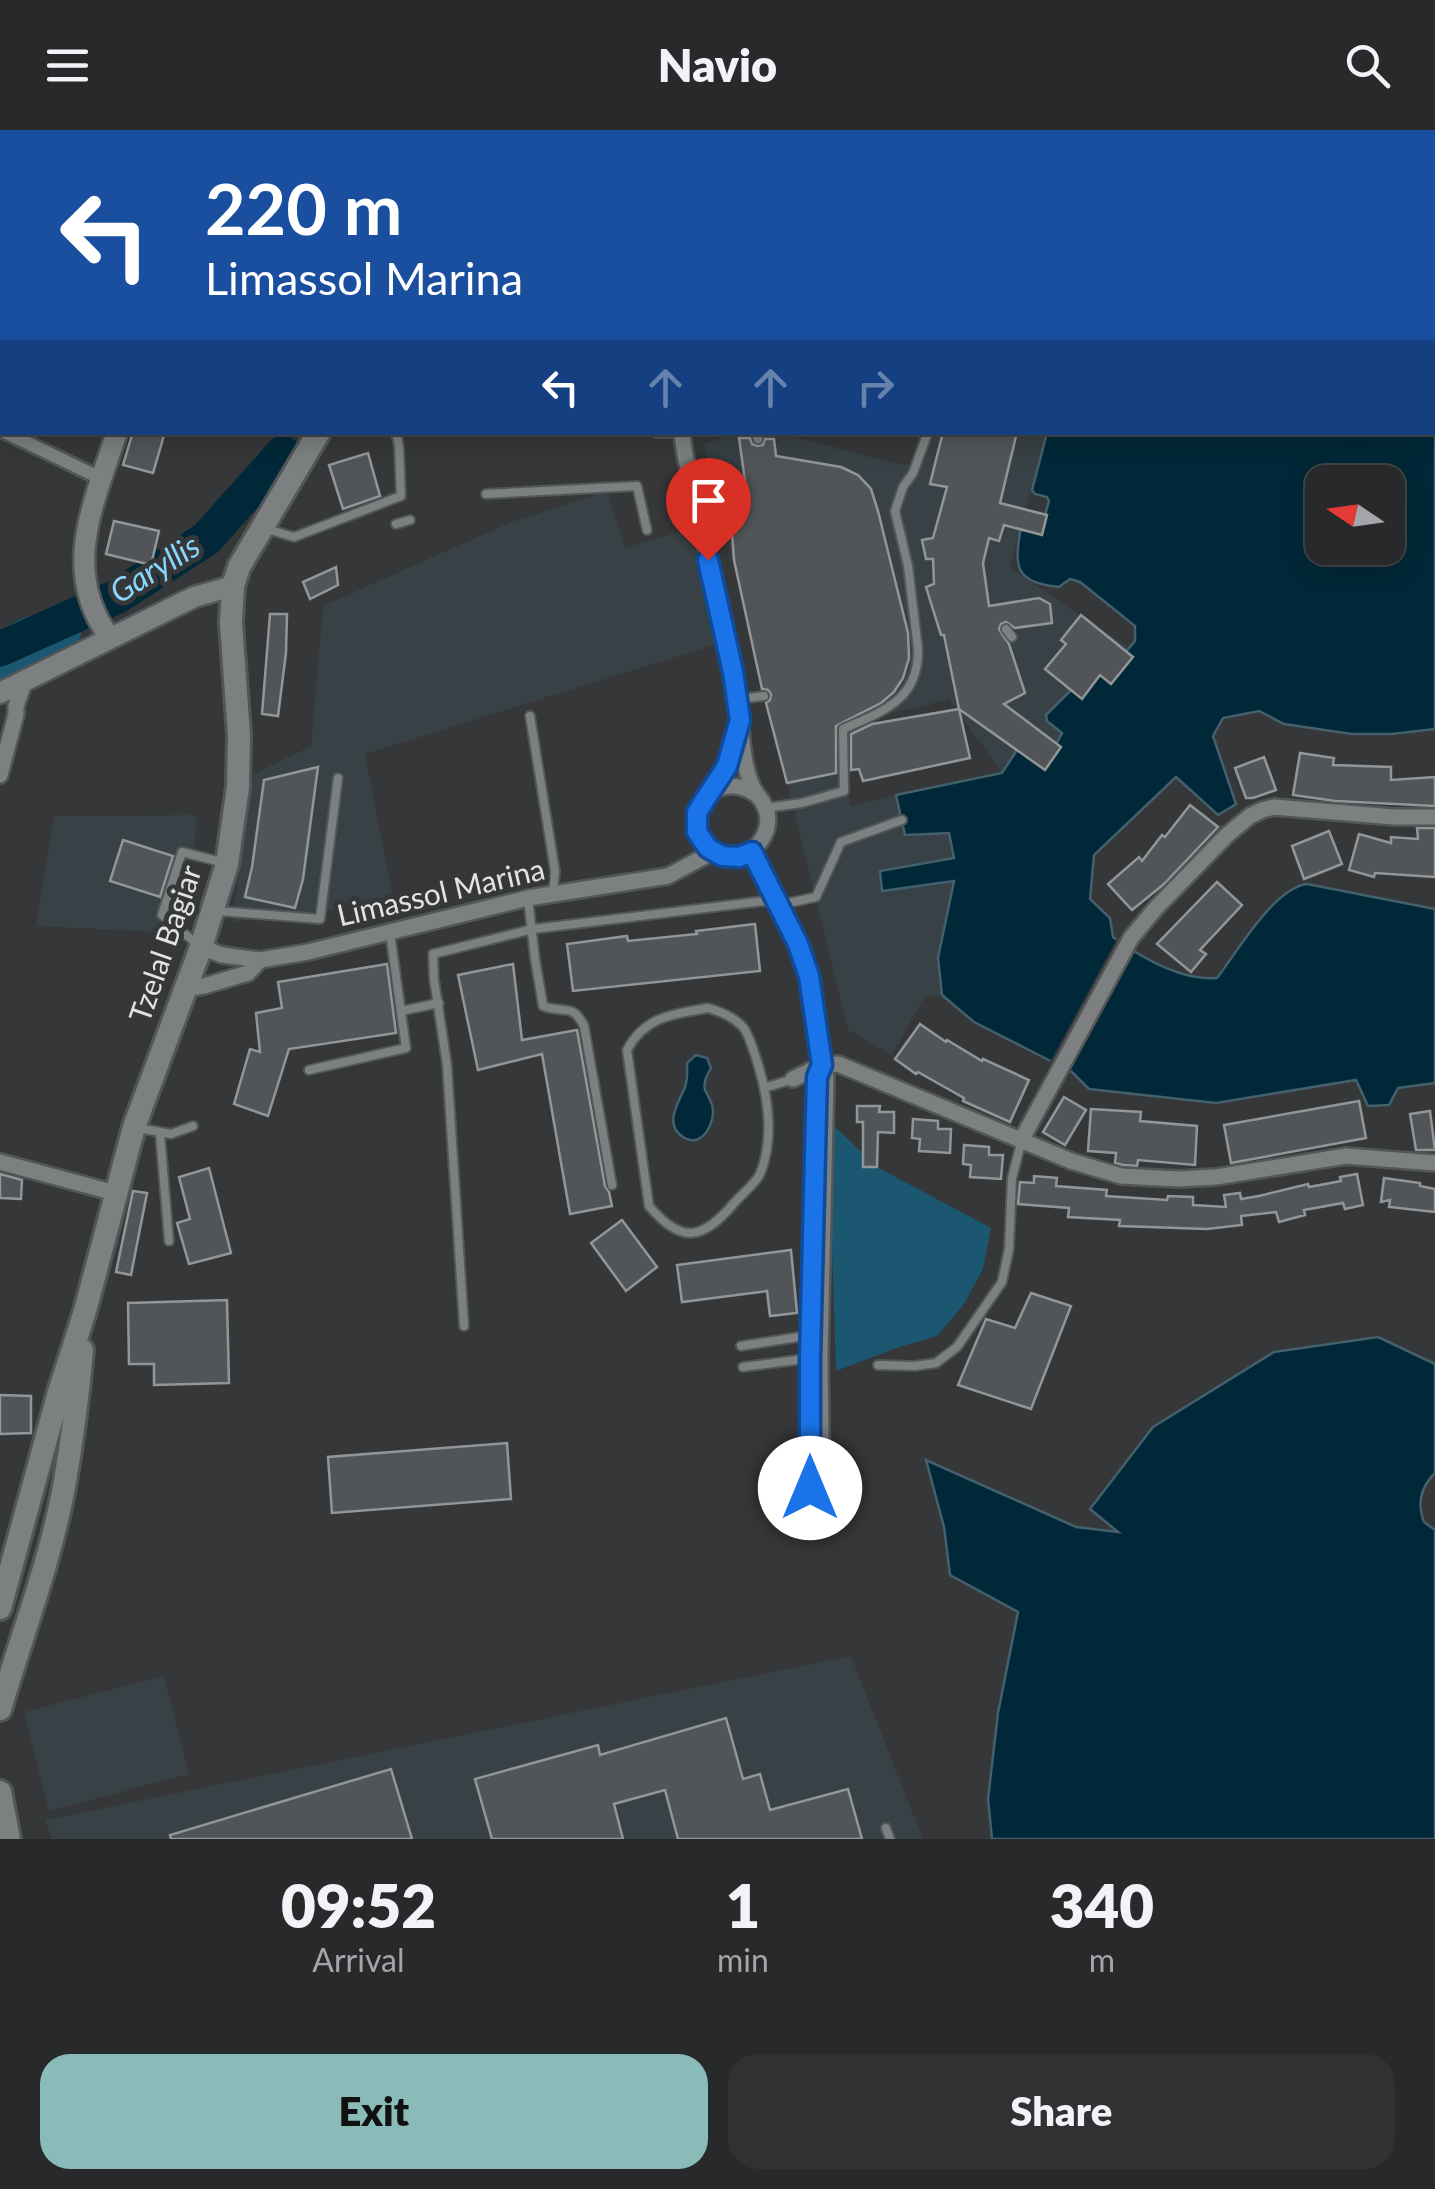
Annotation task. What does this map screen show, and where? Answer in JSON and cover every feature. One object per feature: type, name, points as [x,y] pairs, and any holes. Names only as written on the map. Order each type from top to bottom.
[{"type":"main road","points":[[233,586],[239,567],[318,435]]},
{"type":"main road","name":"Tzelal Bagiar","points":[[0,1608],[134,1127],[201,947],[226,864],[238,787],[233,586]]},
{"type":"main road","name":"Tzelal Bagiar","points":[[0,1708],[63,1490],[78,1400],[85,1311]]},
{"type":"main road","points":[[0,1792],[9,1839]]},
{"type":"street","points":[[11,435],[102,478]]},
{"type":"street","points":[[106,632],[88,596],[83,550],[117,435]]},
{"type":"street","points":[[682,435],[738,699],[748,774],[768,821],[766,834],[752,852],[798,944],[809,976],[826,1077],[815,1358],[816,1522]]},
{"type":"street","points":[[0,693],[106,632],[233,586]]},
{"type":"street","points":[[0,775],[26,680]]},
{"type":"street","points":[[713,852],[700,838],[696,818],[702,801],[727,766],[740,720]]},
{"type":"street","points":[[711,792],[732,785],[754,793]]},
{"type":"street","points":[[1022,1139],[1131,938],[1227,834],[1262,810],[1285,808],[1435,817]]},
{"type":"street","name":"Limassol Marina","points":[[184,990],[248,973],[260,960],[308,952],[528,898],[668,876],[713,852],[730,858],[752,852]]},
{"type":"street","points":[[201,947],[260,960]]},
{"type":"street","points":[[793,1078],[822,1065],[838,1064],[1097,1170],[1139,1178],[1216,1178],[1346,1156],[1435,1162]]},
{"type":"street","points":[[815,1358],[811,1335],[817,1077],[822,1065]]},
{"type":"street","points":[[0,1162],[114,1194]]},
{"type":"lane","points":[[263,528],[294,537],[401,496],[397,435]]},
{"type":"lane","points":[[765,808],[802,804],[844,791],[844,729],[886,709],[912,684],[918,649],[908,566],[895,512],[927,435]]},
{"type":"lane","points":[[486,494],[637,486],[647,530]]},
{"type":"lane","points":[[396,524],[410,520]]},
{"type":"lane","points":[[738,699],[764,696]]},
{"type":"lane","points":[[530,716],[554,871],[553,894]]},
{"type":"lane","points":[[213,911],[320,919],[338,778]]},
{"type":"lane","points":[[464,1326],[447,1065],[434,954],[533,929],[764,901],[779,905],[816,897],[841,842],[902,820]]},
{"type":"lane","points":[[201,947],[162,915],[182,852],[226,864]]},
{"type":"lane","points":[[528,898],[543,1006],[569,1009],[578,1014],[584,1026],[612,1185]]},
{"type":"lane","points":[[310,1070],[406,1048],[390,933]]},
{"type":"lane","points":[[401,1011],[438,1003]]},
{"type":"lane","points":[[708,1008],[729,1015],[745,1028],[764,1088],[768,1104],[767,1140],[759,1176],[719,1222],[701,1232],[666,1226],[649,1206],[633,1098],[627,1050],[639,1030],[670,1015],[708,1008]]},
{"type":"lane","points":[[764,1088],[793,1078]]},
{"type":"lane","points":[[134,1127],[170,1134],[193,1126]]},
{"type":"lane","points":[[160,1134],[169,1241]]},
{"type":"lane","points":[[878,1365],[936,1363],[957,1348],[1002,1282],[1009,1248],[1012,1178],[1022,1139]]},
{"type":"lane","points":[[741,1346],[811,1335]]},
{"type":"lane","points":[[743,1367],[815,1358]]},
{"type":"lane","points":[[886,1828],[890,1839]]},
{"type":"shaded area","points":[[728,435],[787,435],[911,465],[920,435],[1045,435],[1010,568],[1142,656],[1048,759],[1002,773],[949,699],[853,723],[840,745],[850,806],[896,795],[905,835],[950,833],[954,859],[880,872],[883,890],[955,881],[938,958],[942,995],[925,996],[892,1055],[848,1030],[704,444]]},
{"type":"shaded area","points":[[1046,435],[1435,435],[1435,729],[1352,734],[1284,724],[1259,711],[1223,718],[1213,736],[1236,804],[1218,815],[1176,777],[1094,855],[1090,899],[1110,918],[1113,937],[1124,945],[1162,966],[1203,978],[1217,978],[1269,909],[1294,888],[1307,884],[1435,909],[1435,1083],[1398,1088],[1389,1105],[1368,1106],[1356,1080],[1216,1103],[1089,1089],[1072,1072],[974,1022],[942,995],[938,958],[954,881],[882,891],[880,871],[954,858],[949,833],[905,835],[896,795],[1002,773],[1017,750],[1048,759],[1062,733],[1047,721],[1046,715],[1070,691],[1113,667],[1135,641],[1135,626],[1080,582],[1070,579],[1059,587],[1025,576],[1018,562],[1021,527],[1043,522],[1049,501],[1032,490]]},
{"type":"shaded area","points":[[607,491],[625,548],[692,528],[717,644],[365,754],[394,902],[232,922],[254,774],[311,746],[323,606],[509,523]]},
{"type":"shaded area","points":[[76,602],[81,635],[76,647],[0,684],[0,631],[20,619]]},
{"type":"shaded area","points":[[197,815],[195,844],[175,912],[159,932],[36,926],[54,816]]},
{"type":"shaded area","points":[[696,1055],[707,1058],[711,1068],[705,1087],[713,1112],[702,1137],[690,1140],[677,1132],[673,1119],[686,1084],[687,1063]]},
{"type":"shaded area","points":[[828,1120],[877,1167],[991,1228],[983,1269],[964,1304],[937,1336],[836,1371]]},
{"type":"shaded area","points":[[1378,1337],[1435,1364],[1435,1473],[1421,1502],[1424,1522],[1435,1530],[1435,1839],[992,1839],[988,1799],[998,1713],[1018,1612],[950,1575],[944,1527],[926,1460],[1076,1527],[1118,1532],[1090,1509],[1153,1427],[1274,1352]]},
{"type":"shaded area","points":[[851,1656],[923,1839],[52,1839],[45,1820]]},
{"type":"shaded area","points":[[164,1676],[189,1774],[49,1811],[24,1712]]},
{"type":"pier","points":[[1119,935],[1137,948],[1068,1075],[1049,1064]]},
{"type":"building","points":[[132,435],[164,435],[153,473],[123,465]]},
{"type":"building","points":[[942,435],[1016,435],[1000,503],[1047,515],[1042,535],[1004,525],[999,541],[989,538],[983,563],[989,606],[1039,598],[1050,604],[1052,623],[1015,628],[1006,622],[999,629],[1009,644],[1025,693],[1004,704],[1061,747],[1045,770],[959,709],[944,635],[926,587],[934,584],[933,559],[926,559],[922,540],[933,538],[947,487],[930,484]]},
{"type":"building","points":[[739,438],[750,438],[757,446],[763,445],[765,439],[774,439],[776,456],[841,467],[858,475],[871,489],[878,511],[908,633],[909,658],[894,692],[836,726],[836,773],[787,783],[766,703],[771,694],[762,689],[734,560],[731,519],[734,505],[746,488]]},
{"type":"building","points":[[368,453],[380,496],[343,509],[329,465]]},
{"type":"building","points":[[114,521],[159,531],[151,565],[106,554]]},
{"type":"building","points":[[336,567],[338,585],[310,599],[303,582]]},
{"type":"building","points":[[270,614],[287,614],[278,716],[262,714]]},
{"type":"building","points":[[1081,615],[1133,657],[1111,684],[1100,675],[1082,699],[1045,669],[1066,644],[1061,640]]},
{"type":"building","points":[[959,709],[970,758],[863,781],[859,769],[851,770],[851,734],[872,724]]},
{"type":"building","points":[[1300,753],[1334,758],[1333,765],[1391,767],[1391,780],[1435,777],[1435,806],[1293,795]]},
{"type":"building","points":[[1264,757],[1276,790],[1246,798],[1235,768]]},
{"type":"building","points":[[318,767],[303,879],[295,908],[245,897],[264,780]]},
{"type":"building","points":[[1190,805],[1218,827],[1164,884],[1132,910],[1108,884],[1139,857],[1142,861]]},
{"type":"building","points":[[1417,828],[1435,828],[1435,877],[1375,873],[1374,877],[1349,870],[1359,834],[1391,843],[1391,837],[1418,839]]},
{"type":"building","points":[[1329,831],[1342,864],[1304,879],[1292,846]]},
{"type":"building","points":[[123,840],[173,856],[160,897],[110,881]]},
{"type":"building","points":[[1217,882],[1242,905],[1200,950],[1206,954],[1191,972],[1157,944]]},
{"type":"building","points":[[755,924],[760,971],[573,991],[567,944],[627,936],[628,941],[697,934],[696,931]]},
{"type":"building","points":[[387,964],[396,1033],[289,1049],[268,1116],[234,1104],[250,1049],[260,1052],[256,1013],[282,1008],[278,982]]},
{"type":"building","points":[[513,964],[522,1040],[577,1030],[612,1206],[570,1214],[542,1054],[478,1070],[458,975]]},
{"type":"building","points":[[920,1024],[982,1061],[1029,1080],[1010,1122],[963,1101],[964,1098],[895,1059]]},
{"type":"building","points":[[1064,1097],[1086,1110],[1065,1145],[1043,1132]]},
{"type":"building","points":[[1359,1101],[1366,1138],[1231,1163],[1224,1125]]},
{"type":"building","points":[[857,1106],[880,1106],[879,1112],[894,1112],[894,1133],[878,1132],[877,1167],[863,1167],[863,1122],[857,1122]]},
{"type":"building","points":[[1091,1109],[1141,1112],[1140,1121],[1197,1126],[1195,1165],[1138,1160],[1137,1166],[1123,1165],[1115,1163],[1116,1153],[1088,1151]]},
{"type":"building","points":[[1430,1111],[1435,1150],[1416,1150],[1410,1114]]},
{"type":"building","points":[[913,1119],[938,1121],[938,1129],[951,1129],[950,1153],[919,1151],[920,1139],[912,1138]]},
{"type":"building","points":[[964,1145],[989,1147],[989,1155],[1003,1155],[1001,1179],[970,1177],[971,1165],[963,1164]]},
{"type":"building","points":[[209,1168],[231,1253],[189,1264],[177,1223],[190,1219],[179,1177]]},
{"type":"building","points":[[0,1174],[22,1180],[21,1199],[0,1198]]},
{"type":"building","points":[[1357,1174],[1363,1205],[1345,1209],[1343,1203],[1304,1210],[1305,1215],[1279,1222],[1276,1212],[1241,1216],[1242,1225],[1207,1229],[1119,1226],[1120,1220],[1068,1217],[1069,1208],[1018,1204],[1020,1182],[1034,1183],[1034,1176],[1057,1178],[1056,1186],[1107,1190],[1106,1196],[1167,1200],[1168,1196],[1193,1197],[1193,1205],[1226,1207],[1224,1195],[1240,1193],[1241,1199],[1341,1181],[1340,1177]]},
{"type":"building","points":[[1384,1178],[1435,1189],[1435,1212],[1389,1207],[1390,1200],[1381,1202]]},
{"type":"building","points":[[133,1191],[147,1193],[131,1275],[116,1272]]},
{"type":"building","points":[[622,1220],[657,1267],[626,1291],[591,1243]]},
{"type":"building","points":[[791,1250],[797,1313],[770,1316],[767,1291],[682,1302],[677,1265]]},
{"type":"building","points":[[1031,1293],[1071,1306],[1031,1409],[958,1385],[986,1319],[1015,1328]]},
{"type":"building","points":[[227,1300],[229,1383],[154,1385],[154,1364],[129,1364],[128,1303]]},
{"type":"building","points":[[0,1395],[31,1396],[31,1433],[0,1434]]},
{"type":"building","points":[[507,1443],[511,1499],[332,1513],[328,1457]]},
{"type":"building","points":[[726,1718],[743,1779],[760,1774],[770,1810],[848,1789],[862,1839],[678,1839],[665,1790],[614,1804],[623,1839],[492,1839],[475,1779],[598,1745],[600,1755]]},
{"type":"building","points":[[391,1769],[412,1839],[171,1839],[170,1835]]},
{"type":"waterway","name":"Garyllis","points":[[0,649],[116,597],[206,539],[283,453]]},
{"type":"route","points":[[708,560],[740,720],[727,766],[697,812],[697,832],[708,848],[722,856],[739,857],[752,852],[787,920],[809,976],[822,1065],[817,1077],[810,1488]]}]
